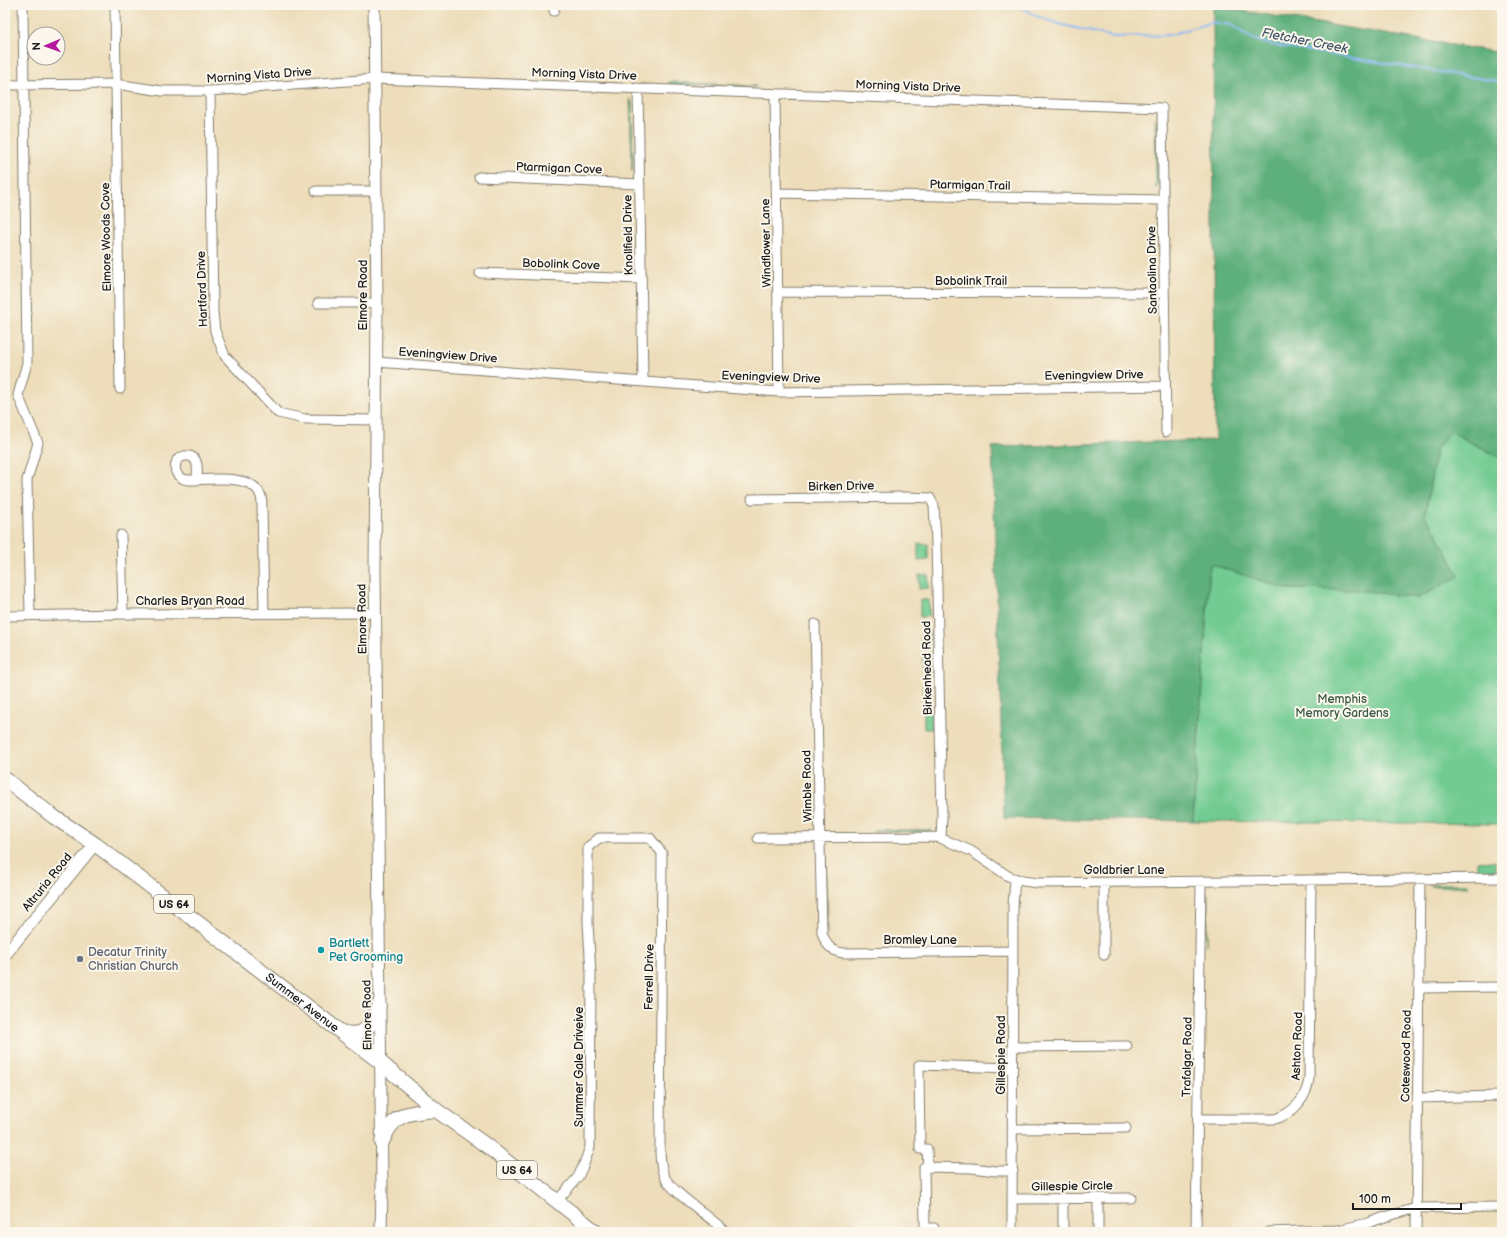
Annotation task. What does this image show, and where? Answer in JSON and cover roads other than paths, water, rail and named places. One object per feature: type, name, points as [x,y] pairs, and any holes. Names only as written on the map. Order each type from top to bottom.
[{"type":"main road","name":"Summer Avenue","points":[[5,779],[54,817],[95,844],[341,1032],[380,1062],[436,1110],[487,1146],[596,1232]]},
{"type":"main road","points":[[341,1032],[353,1034],[367,1029],[372,1023],[379,1005]]},
{"type":"main road","points":[[382,1142],[391,1125],[401,1117],[413,1113],[436,1110]]},
{"type":"street","points":[[23,5],[27,363],[18,395],[38,444],[28,480],[30,614]]},
{"type":"street","name":"Elmore Woods Cove","points":[[115,5],[120,389]]},
{"type":"street","name":"Elmore Road","points":[[374,5],[377,302],[375,420],[375,613],[382,1232]]},
{"type":"street","name":"Morning Vista Drive","points":[[5,85],[116,84],[162,91],[210,91],[375,79],[1162,108]]},
{"type":"street","name":"Knollfield Drive","points":[[638,88],[643,381]]},
{"type":"street","name":"Hartford Drive","points":[[210,91],[213,312],[216,332],[226,356],[278,413],[305,419],[375,420]]},
{"type":"street","name":"Windflower Lane","points":[[775,94],[779,392]]},
{"type":"street","name":"Santaolina Drive","points":[[1162,108],[1166,432]]},
{"type":"street","name":"Ptarmigan Cove","points":[[479,177],[639,184]]},
{"type":"street","points":[[316,191],[376,191]]},
{"type":"street","name":"Ptarmigan Trail","points":[[777,193],[1163,200]]},
{"type":"street","name":"Bobolink Cove","points":[[480,273],[641,279]]},
{"type":"street","name":"Bobolink Trail","points":[[778,292],[1164,293]]},
{"type":"street","points":[[318,303],[377,302]]},
{"type":"street","name":"Eveningview Drive","points":[[376,362],[779,392],[1165,386]]},
{"type":"street","points":[[197,480],[239,480],[250,483],[260,494],[262,506],[264,613]]},
{"type":"street","name":"Birken Drive","points":[[752,499],[930,498]]},
{"type":"street","name":"Birkenhead Road","points":[[930,498],[934,506],[936,535],[942,816],[941,838]]},
{"type":"street","points":[[121,535],[123,614]]},
{"type":"street","name":"Charles Bryan Road","points":[[5,616],[30,614],[375,613]]},
{"type":"street","name":"Wimble Road","points":[[815,624],[822,932],[828,946]]},
{"type":"street","name":"Goldbrier Lane","points":[[758,838],[914,836],[941,838],[971,851],[1001,872],[1014,879],[1037,883],[1502,878]]},
{"type":"street","name":"Ferrell Drive","points":[[588,922],[588,847],[599,838],[650,838],[662,853],[660,1132],[662,1167],[665,1176],[672,1187],[726,1232]]},
{"type":"street","name":"Altruria Road","points":[[5,955],[95,844]]},
{"type":"street","name":"Gillespie Road","points":[[1012,1232],[1014,879]]},
{"type":"street","name":"Coteswood Road","points":[[1416,1232],[1420,879]]},
{"type":"street","name":"Ashton Road","points":[[1198,1119],[1275,1119],[1284,1116],[1294,1109],[1304,1095],[1309,1078],[1311,880]]},
{"type":"street","name":"Trafalgar Road","points":[[1196,1232],[1201,882]]},
{"type":"street","points":[[1104,883],[1104,955]]},
{"type":"street","name":"Summer Gale Driveive","points":[[557,1201],[578,1177],[590,1147],[591,974],[588,922]]},
{"type":"street","points":[[822,954],[828,946]]},
{"type":"street","name":"Bromley Lane","points":[[828,946],[838,952],[844,953],[1013,951]]},
{"type":"street","points":[[1419,988],[1502,987]]},
{"type":"street","points":[[1013,1047],[1128,1046]]},
{"type":"street","points":[[928,1167],[927,1149],[920,1149],[919,1065],[1013,1068]]},
{"type":"street","points":[[1417,1098],[1502,1096]]},
{"type":"street","points":[[1013,1129],[1126,1128]]},
{"type":"street","points":[[934,1232],[934,1228],[925,1228],[924,1167],[1013,1171]]},
{"type":"street","points":[[1063,1198],[1064,1232]]},
{"type":"street","points":[[1098,1198],[1098,1232]]},
{"type":"street","name":"Gillespie Circle","points":[[1012,1199],[1131,1198]]},
{"type":"street","points":[[1268,1232],[1338,1230],[1416,1208],[1502,1207]]},
{"type":"waterway","name":"Fletcher Creek","points":[[1018,5],[1036,16],[1059,24],[1113,37],[1170,35],[1212,22],[1231,25],[1253,39],[1272,45],[1502,82]]},
{"type":"place","name":"Bartlett Pet Grooming","points":[[321,950]]},
{"type":"place","name":"Decatur Trinity Christian Church","points":[[80,959]]},
{"type":"park label","name":"Memphis Memory Gardens","points":[[1342,706]]}]
